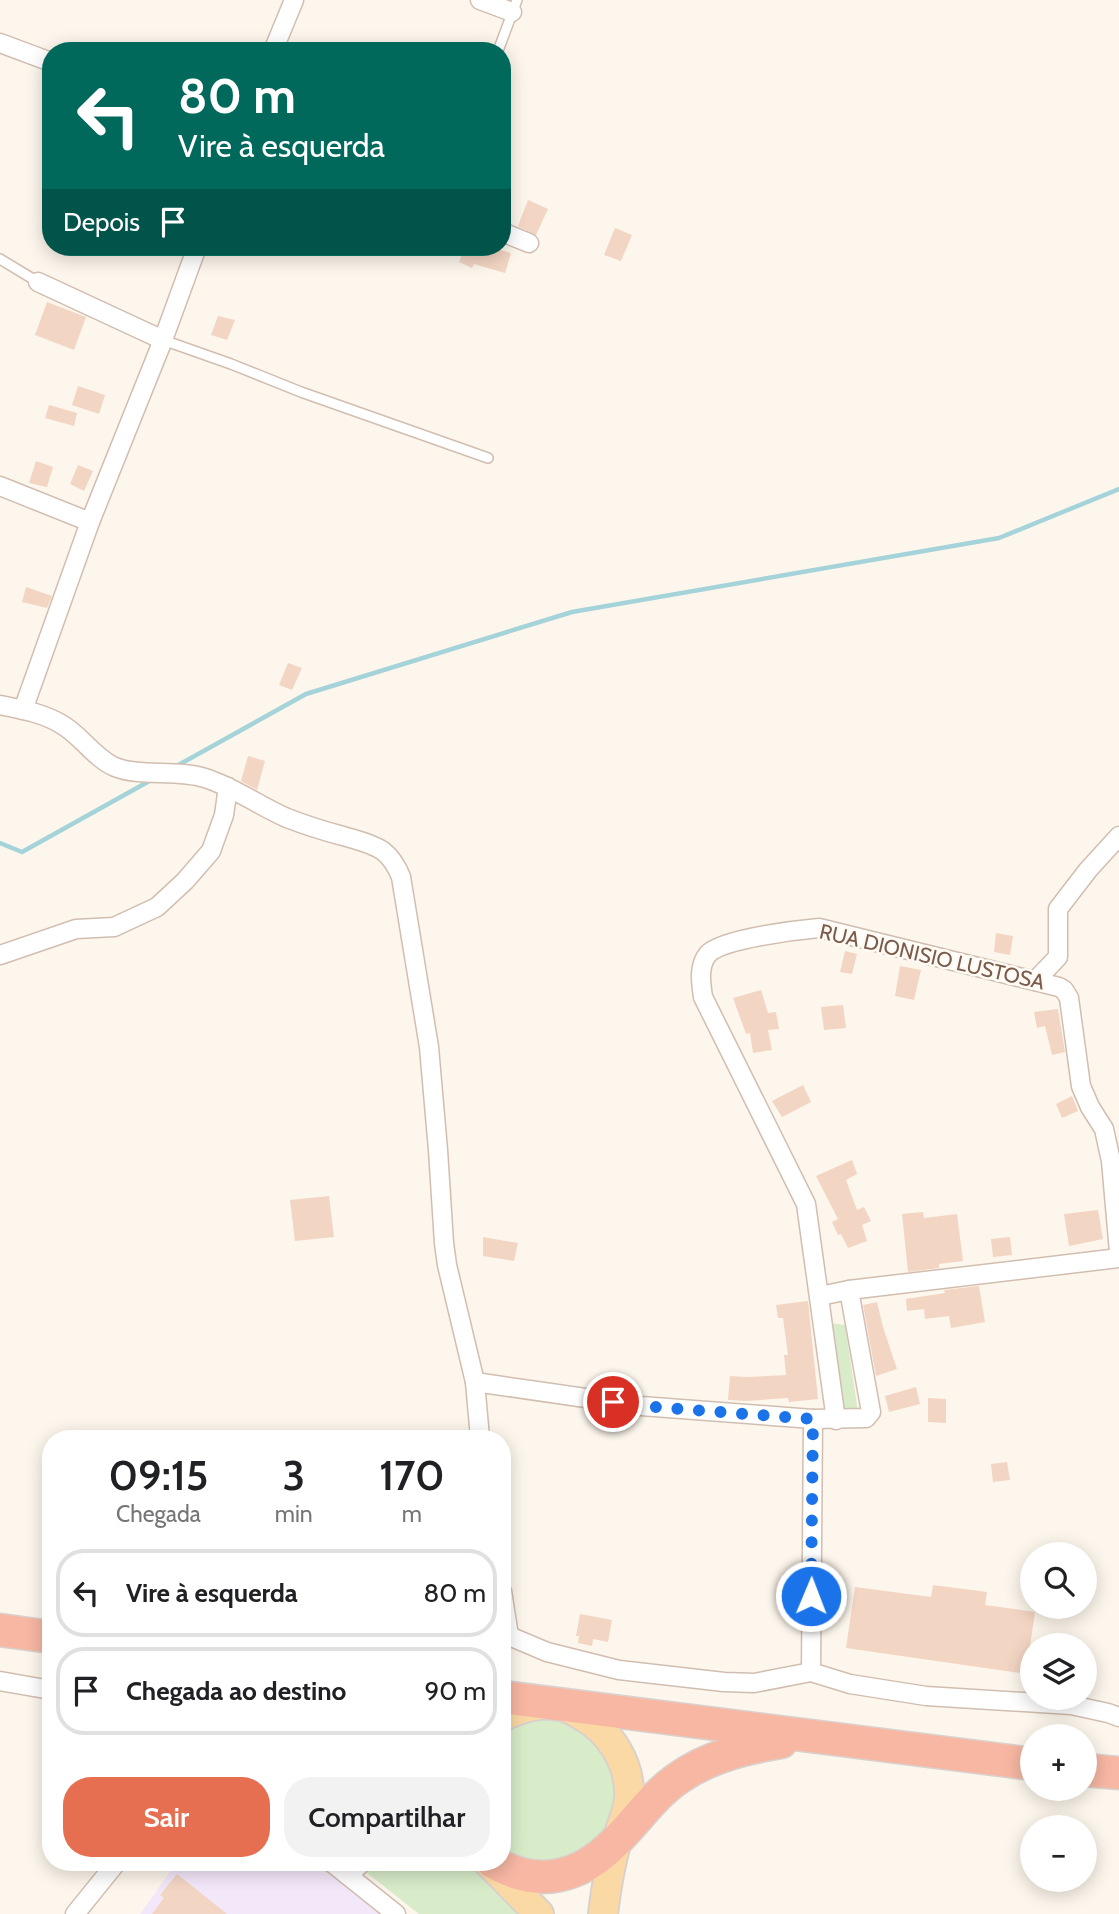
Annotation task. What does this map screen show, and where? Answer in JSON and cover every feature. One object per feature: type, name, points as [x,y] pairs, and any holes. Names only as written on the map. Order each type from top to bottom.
[{"type":"highway","points":[[0,1630],[42,1636]]},
{"type":"highway","points":[[511,1699],[1020,1763]]},
{"type":"highway","points":[[511,1871],[527,1877],[552,1878],[576,1871],[598,1858],[661,1791],[707,1761],[747,1747],[814,1737]]},
{"type":"highway","points":[[1097,1771],[1119,1773]]},
{"type":"main road","points":[[511,1712],[537,1706],[558,1705],[582,1716],[602,1730],[617,1750],[626,1773],[629,1798],[606,1889],[603,1914]]},
{"type":"main road","points":[[498,1871],[538,1914]]},
{"type":"street","points":[[277,42],[293,0]]},
{"type":"street","points":[[480,0],[514,6]]},
{"type":"street","points":[[0,43],[42,59]]},
{"type":"street","points":[[511,236],[529,243]]},
{"type":"street","points":[[23,709],[90,522],[194,256]]},
{"type":"street","points":[[38,282],[163,340]]},
{"type":"street","points":[[0,486],[90,522]]},
{"type":"street","points":[[0,705],[23,709],[62,724],[101,759],[114,767],[126,771],[205,778],[288,818],[367,843],[383,851],[391,859],[401,877],[429,1047],[444,1243],[475,1382],[479,1430]]},
{"type":"street","points":[[0,955],[76,929],[114,927],[157,907],[211,852],[225,815],[228,787]]},
{"type":"street","points":[[37,942],[62,935],[132,928],[151,909],[202,875],[222,825],[246,797]]},
{"type":"street","points":[[1035,981],[1058,957],[1058,909],[1119,836]]},
{"type":"street","name":"RUA DIONISIO LUSTOSA","points":[[820,1296],[806,1204],[702,997],[700,980],[708,955],[723,945],[792,930],[819,928],[1059,987],[1068,995],[1081,1086],[1104,1129],[1111,1161],[1119,1252]]},
{"type":"street","points":[[836,1420],[820,1296],[849,1290],[1119,1258]]},
{"type":"street","points":[[475,1382],[641,1406],[813,1419],[866,1418],[871,1412],[849,1290]]},
{"type":"street","points":[[811,1672],[813,1419]]},
{"type":"street","points":[[511,1637],[547,1652],[619,1670],[754,1683],[811,1672],[850,1685],[926,1696],[1071,1705],[1119,1717]]},
{"type":"street","points":[[0,1681],[42,1688]]},
{"type":"street","points":[[75,1914],[110,1871]]},
{"type":"street","points":[[343,1871],[396,1914]]},
{"type":"street","points":[[348,1875],[353,1871]]},
{"type":"lane","points":[[501,42],[514,6]]},
{"type":"lane","points":[[0,259],[38,282]]},
{"type":"lane","points":[[163,340],[301,393],[488,458]]},
{"type":"shaded area","points":[[171,1871],[331,1871],[384,1914],[140,1914]]},
{"type":"green space","points":[[831,1323],[845,1325],[858,1412],[840,1413]]},
{"type":"green space","points":[[550,1717],[573,1723],[609,1755],[619,1801],[597,1848],[550,1870],[511,1859],[511,1725],[526,1719]]},
{"type":"green space","points":[[364,1871],[480,1871],[517,1914],[419,1914]]},
{"type":"building","points":[[528,200],[548,209],[536,235],[518,226]]},
{"type":"building","points":[[615,228],[632,235],[621,261],[604,255]]},
{"type":"building","points":[[461,256],[510,256],[505,273],[474,264],[472,268],[459,262]]},
{"type":"building","points":[[47,302],[86,317],[74,350],[35,335]]},
{"type":"building","points":[[218,316],[235,320],[227,340],[211,335]]},
{"type":"building","points":[[78,386],[105,395],[99,414],[72,405]]},
{"type":"building","points":[[49,405],[77,413],[74,426],[45,418]]},
{"type":"building","points":[[36,461],[53,467],[47,487],[29,483]]},
{"type":"building","points":[[78,465],[93,471],[84,491],[70,484]]},
{"type":"building","points":[[26,587],[52,596],[47,608],[22,602]]},
{"type":"building","points":[[288,663],[302,668],[292,690],[279,685]]},
{"type":"building","points":[[248,756],[265,761],[257,790],[241,781]]},
{"type":"building","points":[[996,933],[1013,936],[1010,955],[994,952]]},
{"type":"building","points":[[845,951],[857,954],[852,974],[840,972]]},
{"type":"building","points":[[900,966],[921,970],[914,1000],[895,996]]},
{"type":"building","points":[[761,990],[768,1013],[776,1012],[779,1029],[768,1030],[772,1050],[753,1053],[750,1033],[746,1034],[733,998]]},
{"type":"building","points":[[843,1005],[846,1028],[824,1030],[821,1007]]},
{"type":"building","points":[[1058,1009],[1065,1052],[1052,1055],[1045,1026],[1037,1028],[1034,1012]]},
{"type":"building","points":[[803,1085],[811,1102],[782,1117],[772,1101]]},
{"type":"building","points":[[1072,1096],[1078,1111],[1062,1118],[1056,1104]]},
{"type":"building","points":[[852,1160],[857,1174],[846,1180],[857,1210],[864,1207],[871,1221],[862,1225],[867,1241],[848,1248],[832,1222],[838,1219],[816,1176]]},
{"type":"building","points":[[329,1196],[334,1237],[295,1241],[290,1200]]},
{"type":"building","points":[[1098,1210],[1103,1239],[1069,1246],[1064,1214]]},
{"type":"building","points":[[923,1212],[924,1218],[957,1214],[963,1261],[939,1264],[939,1268],[908,1272],[902,1214]]},
{"type":"building","points":[[483,1237],[518,1243],[514,1261],[483,1256]]},
{"type":"building","points":[[1010,1237],[1012,1255],[993,1257],[991,1239]]},
{"type":"building","points":[[979,1286],[985,1322],[951,1328],[949,1316],[925,1319],[924,1309],[907,1311],[906,1299],[945,1293],[944,1290]]},
{"type":"building","points":[[808,1301],[818,1399],[789,1402],[788,1398],[728,1400],[730,1376],[786,1375],[784,1355],[788,1355],[783,1318],[778,1318],[776,1305]]},
{"type":"building","points":[[877,1302],[897,1369],[876,1376],[863,1305]]},
{"type":"building","points":[[916,1387],[920,1404],[889,1412],[885,1396]]},
{"type":"building","points":[[928,1398],[946,1399],[946,1423],[928,1422]]},
{"type":"building","points":[[1007,1462],[1010,1480],[993,1482],[991,1464]]},
{"type":"building","points":[[933,1585],[987,1592],[985,1605],[1020,1610],[1020,1619],[1034,1619],[1032,1633],[1020,1633],[1020,1673],[846,1648],[855,1587],[931,1597]]},
{"type":"building","points":[[580,1614],[612,1620],[608,1642],[593,1639],[592,1646],[578,1643],[579,1636],[576,1636]]},
{"type":"building","points":[[177,1874],[227,1914],[152,1914],[164,1898],[160,1895]]},
{"type":"waterway","points":[[173,768],[306,694],[572,612],[999,538],[1119,489]]},
{"type":"waterway","points":[[0,843],[22,852],[153,779]]},
{"type":"route","points":[[613,1402],[813,1419],[811,1596]]}]
